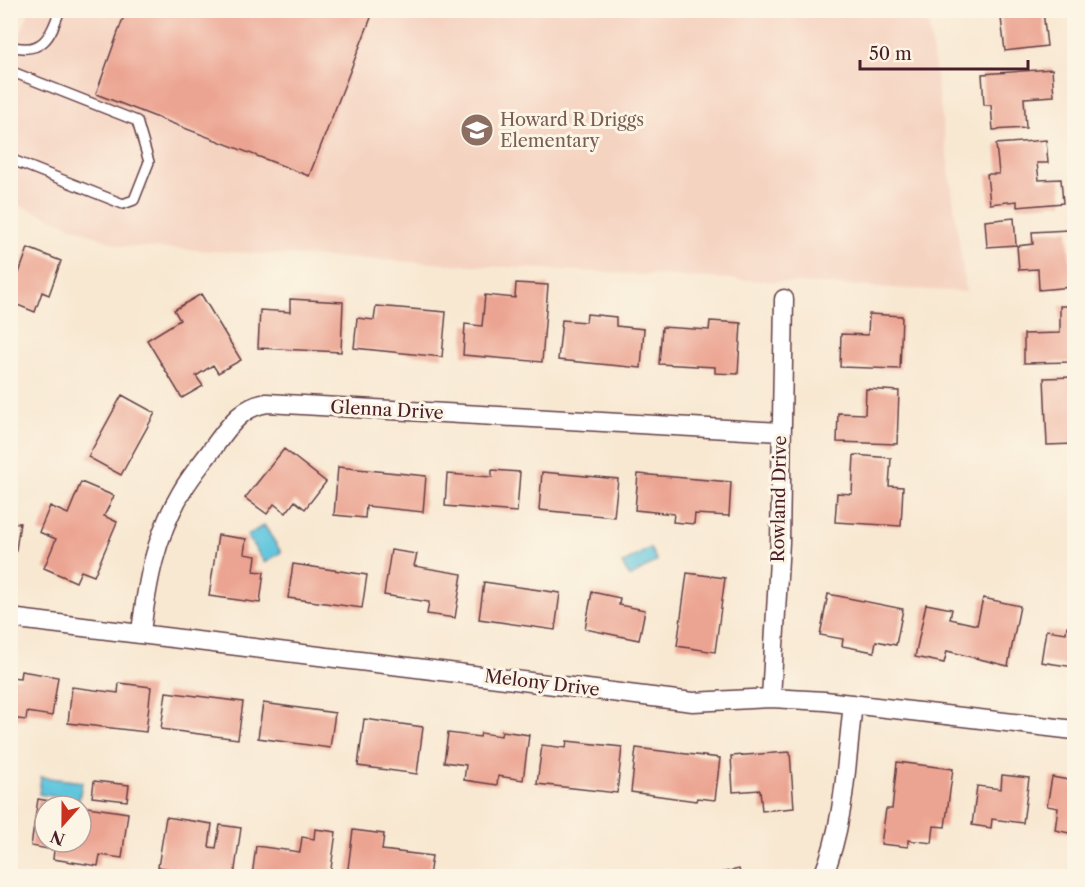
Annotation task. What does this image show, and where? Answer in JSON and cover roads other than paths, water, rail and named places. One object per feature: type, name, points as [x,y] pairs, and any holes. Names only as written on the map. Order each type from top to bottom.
[{"type":"street","name":"Rowland Drive","points":[[771,698],[780,542],[780,432],[784,299]]},
{"type":"street","name":"Glenna Drive","points":[[141,632],[151,565],[168,518],[182,491],[230,424],[243,412],[259,405],[279,404],[780,432]]},
{"type":"street","name":"Melony Drive","points":[[10,618],[141,632],[693,702],[771,698],[853,704],[1074,730]]},
{"type":"street","points":[[823,876],[831,857],[838,822],[853,704]]},
{"type":"lane","points":[[10,46],[22,49],[33,48],[44,43],[60,10]]},
{"type":"lane","points":[[10,71],[137,121],[149,162],[134,200],[123,204],[10,159]]},
{"type":"water","points":[[264,525],[281,552],[265,563],[247,536]]},
{"type":"water","points":[[650,548],[657,561],[630,577],[622,564]]},
{"type":"water","points":[[41,777],[82,782],[80,794],[39,794]]},
{"type":"place","name":"Howard R Driggs Elementary","points":[[477,130]]}]
